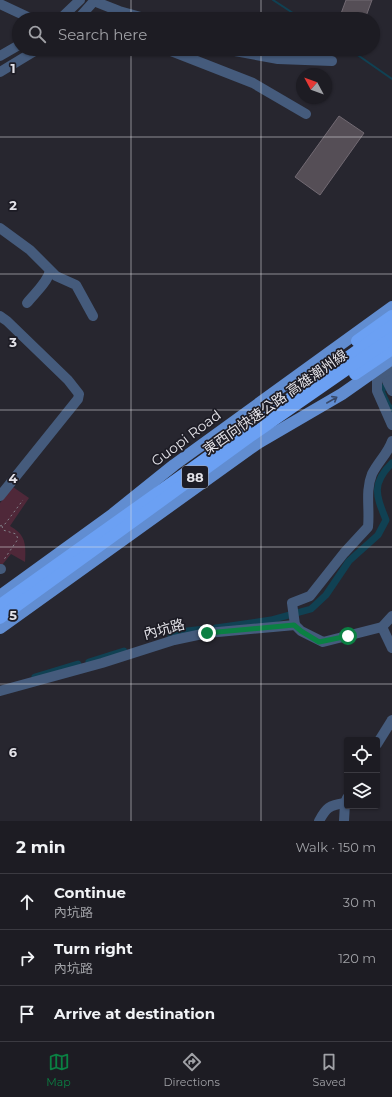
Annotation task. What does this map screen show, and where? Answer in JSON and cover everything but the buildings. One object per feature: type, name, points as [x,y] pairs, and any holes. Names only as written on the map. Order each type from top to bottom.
[{"type":"highway","points":[[118,520],[244,423],[392,316]]},
{"type":"highway","name":"東西向快速公路 高雄潮州線","points":[[0,605],[392,326]]},
{"type":"highway","name":"東西向快速公路 高雄潮州線","points":[[0,618],[252,435],[392,338]]},
{"type":"highway","points":[[252,435],[266,430],[392,349]]},
{"type":"main road","name":"Guopi Road","points":[[0,596],[113,514],[174,465],[392,307]]},
{"type":"main road","points":[[0,628],[258,443],[342,394],[389,364]]},
{"type":"street","points":[[67,12],[80,0]]},
{"type":"street","points":[[85,12],[95,1],[123,12]]},
{"type":"street","points":[[0,4],[17,12]]},
{"type":"street","points":[[0,56],[12,49]]},
{"type":"street","points":[[0,72],[26,56]]},
{"type":"street","points":[[184,56],[253,83],[306,114]]},
{"type":"street","points":[[262,56],[278,59],[332,61]]},
{"type":"street","points":[[0,228],[30,250],[50,271],[76,285],[93,316]]},
{"type":"street","points":[[27,303],[48,279],[50,271]]},
{"type":"street","points":[[0,316],[68,380],[79,394],[78,399],[0,496]]},
{"type":"street","points":[[389,364],[387,381],[392,391]]},
{"type":"street","points":[[389,364],[377,377],[377,391],[392,425]]},
{"type":"street","points":[[392,441],[390,447],[373,473],[369,485],[368,527],[344,553],[310,596],[292,603],[294,625],[301,631],[323,642],[382,628],[392,616]]},
{"type":"street","name":"內坑路","points":[[0,691],[102,663],[174,640],[207,633],[294,625]]},
{"type":"street","points":[[382,628],[392,648]]},
{"type":"street","points":[[380,739],[392,720]]},
{"type":"street","points":[[319,821],[324,810],[334,804],[344,801]]},
{"type":"street","points":[[344,821],[345,809]]},
{"type":"path","points":[[1,567],[18,539],[16,534],[3,530],[1,526],[6,524],[23,500]]},
{"type":"shaded area","points":[[13,487],[29,498],[10,526],[19,533],[24,541],[25,562],[11,554],[2,565],[0,564],[0,503]]},
{"type":"waterway","points":[[273,0],[291,12]]},
{"type":"waterway","points":[[359,56],[392,79]]},
{"type":"waterway","points":[[384,387],[381,391],[388,406],[392,410]]},
{"type":"waterway","points":[[216,628],[271,620],[311,609],[326,595],[349,561],[378,535],[386,520],[377,490],[381,477],[392,463]]},
{"type":"waterway","points":[[171,636],[187,631],[205,629]]},
{"type":"waterway","points":[[89,662],[124,651]]},
{"type":"waterway","points":[[35,677],[78,664]]},
{"type":"route","points":[[207,633],[294,625],[319,642],[348,636]]}]
